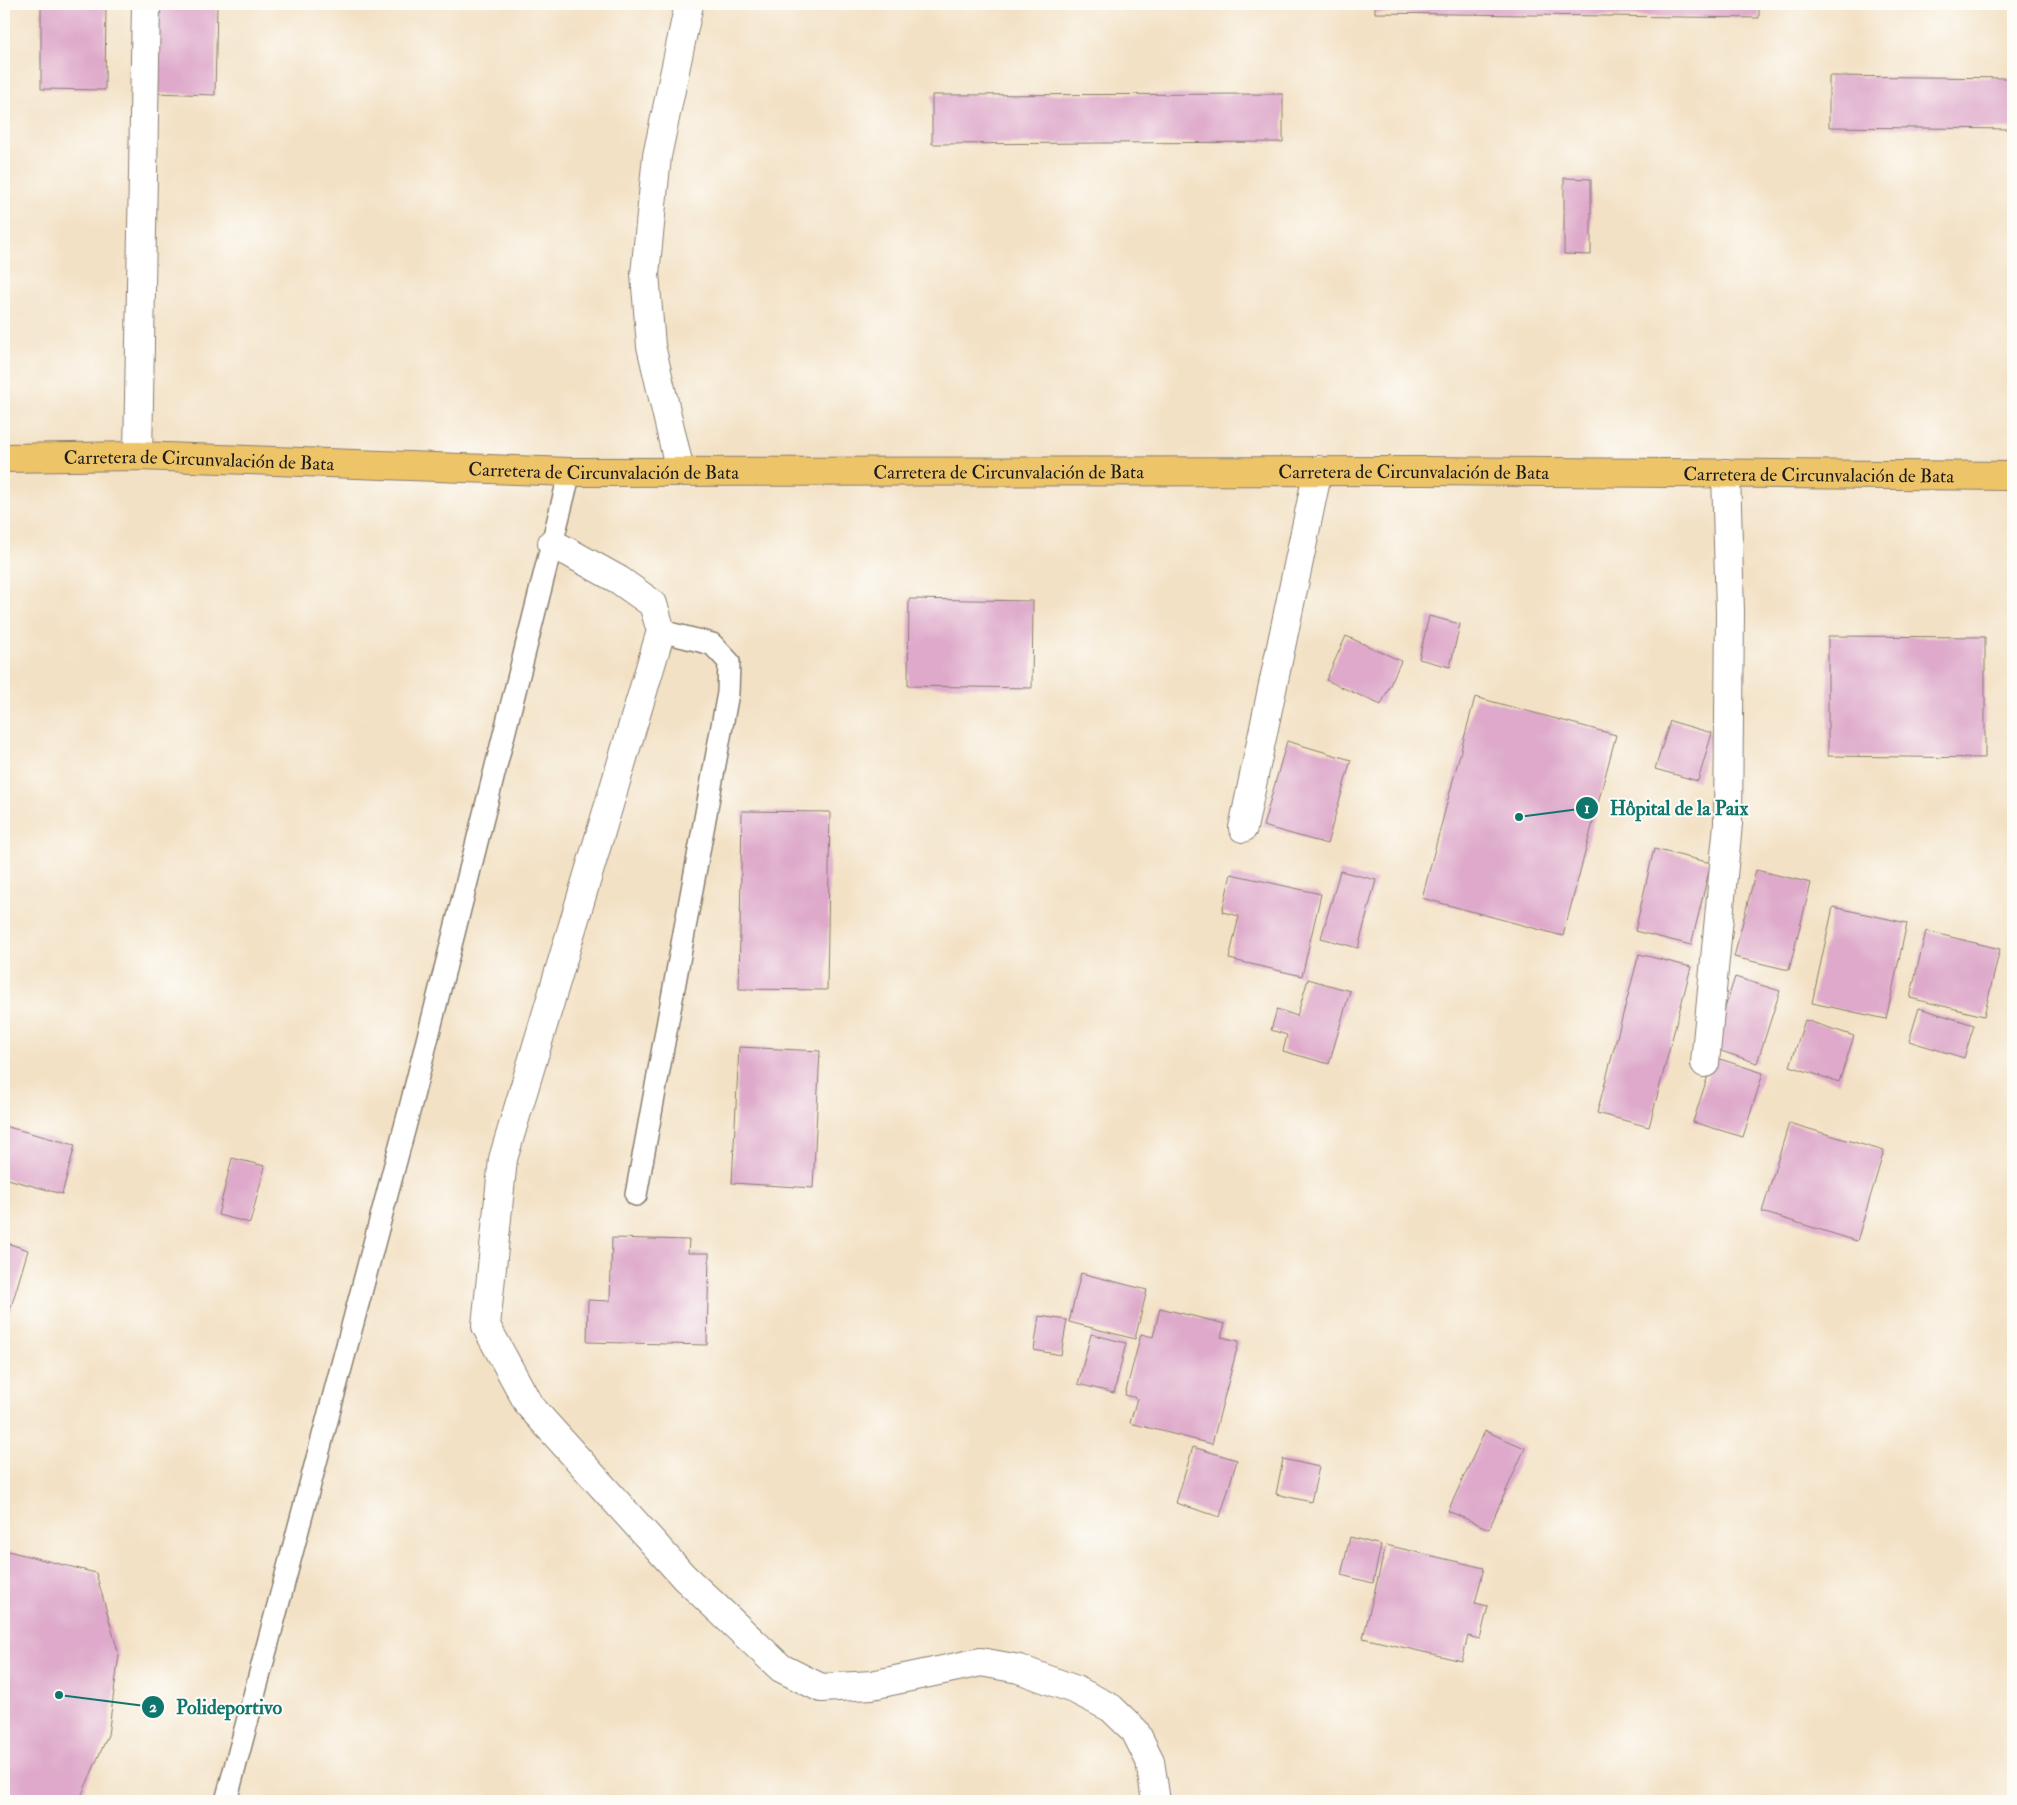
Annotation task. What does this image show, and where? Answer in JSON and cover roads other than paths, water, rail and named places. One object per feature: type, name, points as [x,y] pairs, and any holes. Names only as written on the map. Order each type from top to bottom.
[{"type":"main road","name":"Carretera de Circunvalación de Bata","points":[[4,458],[138,456],[570,472],[1318,470],[2013,476]]},
{"type":"street","points":[[138,456],[146,4]]},
{"type":"street","points":[[680,472],[651,346],[645,274],[657,156],[689,4]]},
{"type":"street","points":[[1243,828],[1318,470]]},
{"type":"street","points":[[1705,1063],[1728,824],[1730,612],[1726,473]]},
{"type":"street","points":[[552,543],[619,580],[653,604],[662,632],[503,1159],[486,1326],[529,1406],[684,1577],[782,1668],[820,1688],[872,1685],[981,1662],[1019,1669],[1076,1690],[1111,1708],[1135,1731],[1150,1761],[1156,1801]]},
{"type":"lane","points":[[226,1801],[410,1108],[570,472]]},
{"type":"lane","points":[[636,1195],[728,685],[729,662],[712,644],[662,632]]},
{"type":"place","name":"Hôpital de la Paix","points":[[1519,817]]},
{"type":"place","name":"Polideportivo","points":[[59,1695]]}]
